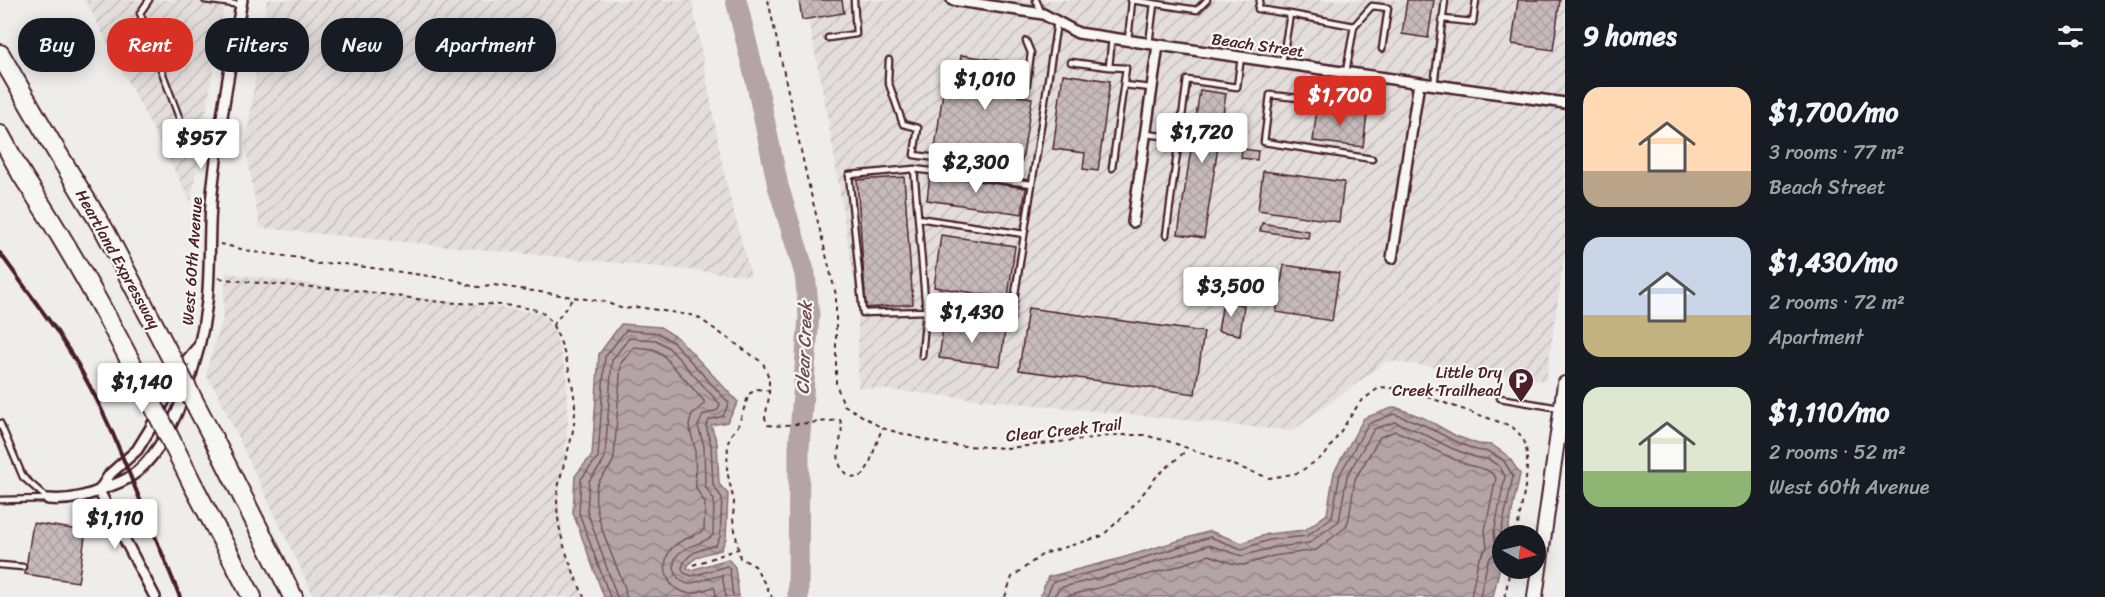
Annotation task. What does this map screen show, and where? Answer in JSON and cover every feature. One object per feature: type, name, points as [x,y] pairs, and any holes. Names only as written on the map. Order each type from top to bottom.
[{"type":"highway","name":"Heartland Expressway","points":[[0,54],[106,233],[293,597]]},
{"type":"highway","points":[[0,135],[118,336],[252,597]]},
{"type":"street","name":"Beach Street","points":[[952,0],[1042,14],[1078,33],[1565,103]]},
{"type":"street","name":"West 60th Avenue","points":[[99,491],[130,477],[160,445],[192,374],[205,318],[215,171],[241,3]]},
{"type":"street","points":[[1134,222],[1152,88],[1153,44]]},
{"type":"street","points":[[1392,258],[1419,83]]},
{"type":"street","name":"West 60th Avenue","points":[[99,491],[110,474],[136,450],[150,429],[182,366],[199,347]]},
{"type":"street","points":[[1535,597],[1560,456],[1565,384]]},
{"type":"street","points":[[48,499],[73,499],[99,491],[155,597]]},
{"type":"lane","points":[[149,0],[140,13],[183,128]]},
{"type":"lane","points":[[206,0],[241,3]]},
{"type":"lane","points":[[828,38],[856,34],[854,0]]},
{"type":"lane","points":[[1036,0],[1042,14]]},
{"type":"lane","points":[[1128,40],[1132,0],[1197,10],[1207,0]]},
{"type":"lane","points":[[1260,0],[1258,9],[1354,26]]},
{"type":"lane","points":[[1434,85],[1445,0]]},
{"type":"lane","points":[[1443,19],[1473,22],[1476,0]]},
{"type":"lane","points":[[1153,44],[1154,4]]},
{"type":"lane","points":[[1346,73],[1354,26],[1372,6],[1388,8],[1382,49]]},
{"type":"lane","points":[[1282,63],[1290,14]]},
{"type":"lane","points":[[1032,184],[914,169],[849,175],[863,313],[926,311],[1011,321],[1057,22]]},
{"type":"lane","points":[[1109,67],[1112,38]]},
{"type":"lane","points":[[1026,41],[1031,53],[1026,91]]},
{"type":"lane","points":[[1166,235],[1187,80],[1237,87],[1241,57]]},
{"type":"lane","points":[[889,60],[888,81],[903,124],[918,128],[914,155],[1012,168]]},
{"type":"lane","points":[[1071,62],[1126,68],[1112,168]]},
{"type":"lane","points":[[1124,85],[1152,88]]},
{"type":"lane","points":[[1348,103],[1270,95],[1264,142],[1372,159]]},
{"type":"lane","points":[[1145,134],[1179,138]]},
{"type":"lane","points":[[914,169],[926,311],[922,356]]},
{"type":"lane","points":[[918,218],[1024,234]]},
{"type":"lane","points":[[1500,398],[1562,408]]},
{"type":"lane","points":[[0,423],[23,477],[48,499]]},
{"type":"lane","points":[[0,500],[48,499]]},
{"type":"lane","points":[[0,565],[23,567]]},
{"type":"path","name":"Clear Creek Trail","points":[[768,0],[807,178],[836,295],[836,384],[844,405],[882,428],[944,445],[1008,448],[1117,435],[1144,435],[1171,442],[1269,478],[1298,472],[1325,454],[1360,402],[1380,387],[1407,390],[1444,388],[1508,392]]},
{"type":"path","points":[[210,243],[300,258],[316,264],[337,263],[457,280],[470,287],[480,288],[494,285],[606,302],[625,309],[638,307],[696,316],[763,363],[769,378],[770,391],[765,422],[768,425],[833,419],[842,422],[838,461],[842,469],[854,477],[863,475],[866,470],[882,428]]},
{"type":"path","points":[[209,276],[441,302],[522,308],[540,312],[548,318],[553,326],[573,386],[575,408],[573,433],[556,500],[558,522],[563,548],[584,597]]},
{"type":"path","points":[[553,326],[574,297]]},
{"type":"path","points":[[770,391],[757,389],[749,394],[738,426],[729,436],[728,471],[740,558],[755,566],[772,597]]},
{"type":"path","points":[[1407,390],[1511,426],[1516,431],[1524,441],[1527,471],[1518,525]]},
{"type":"path","points":[[1005,597],[1012,577],[1043,554],[1102,536],[1129,511],[1157,476],[1188,449]]},
{"type":"path","points":[[693,565],[738,549]]},
{"type":"path","points":[[1505,597],[1508,579]]},
{"type":"shaded area","points":[[85,0],[225,0],[222,18],[205,18],[205,72],[213,72],[191,202],[123,72],[193,72],[193,18],[107,18],[107,42]]},
{"type":"shaded area","points":[[267,0],[692,0],[725,178],[751,276],[260,228],[245,145],[256,72],[309,72],[309,18],[264,18]]},
{"type":"shaded area","points":[[804,0],[1565,0],[1565,252],[1546,381],[1387,361],[1292,431],[858,387],[858,305],[827,113]]},
{"type":"shaded area","points":[[226,273],[542,313],[555,332],[567,375],[568,421],[565,459],[558,499],[565,552],[584,597],[314,597],[216,391],[206,375],[222,321]]},
{"type":"water","points":[[621,324],[660,327],[678,338],[738,402],[727,422],[711,425],[717,443],[719,484],[728,494],[726,538],[721,550],[697,557],[687,568],[691,570],[728,559],[735,567],[739,597],[604,597],[573,513],[575,476],[592,455],[599,354]]},
{"type":"water","points":[[1395,407],[1424,418],[1456,436],[1478,444],[1492,445],[1508,456],[1520,474],[1509,525],[1492,525],[1492,579],[1497,579],[1493,597],[1040,597],[1048,577],[1122,558],[1210,531],[1242,543],[1268,534],[1305,530],[1327,514],[1334,472],[1364,418]]},
{"type":"building","points":[[799,0],[842,0],[844,13],[802,20]]},
{"type":"building","points":[[1407,0],[1434,0],[1428,38],[1402,34]]},
{"type":"building","points":[[1518,0],[1560,0],[1553,50],[1512,44]]},
{"type":"building","points":[[961,55],[1022,64],[1018,96],[1032,98],[1022,161],[935,148],[944,85],[957,87]]},
{"type":"building","points":[[1063,74],[1110,81],[1098,171],[1083,169],[1085,153],[1053,149]]},
{"type":"building","points":[[1200,90],[1226,94],[1204,238],[1178,234]]},
{"type":"building","points":[[1317,107],[1367,114],[1363,147],[1313,141]]},
{"type":"building","points":[[1242,149],[1258,151],[1257,160],[1241,158]]},
{"type":"building","points":[[1263,171],[1344,182],[1339,222],[1258,210]]},
{"type":"building","points":[[930,174],[1026,188],[1022,214],[927,200]]},
{"type":"building","points":[[904,177],[913,304],[866,308],[857,180]]},
{"type":"building","points":[[1262,223],[1309,231],[1308,238],[1260,231]]},
{"type":"building","points":[[941,235],[1015,246],[1008,298],[934,287]]},
{"type":"building","points":[[1284,265],[1339,273],[1332,321],[1276,312]]},
{"type":"building","points":[[1223,302],[1244,305],[1240,335],[1218,331]]},
{"type":"building","points":[[1028,308],[1204,332],[1195,394],[1019,370]]},
{"type":"building","points":[[944,323],[1005,331],[1000,366],[939,358]]},
{"type":"building","points":[[33,523],[86,531],[78,582],[25,574]]},
{"type":"waterway","name":"Clear Creek","points":[[736,0],[778,186],[805,274],[809,315],[799,447],[798,597]]},
{"type":"railway","points":[[0,253],[56,330],[97,400],[180,597]]},
{"type":"place","name":"Little Dry Creek Trailhead","points":[[1521,404]]}]
